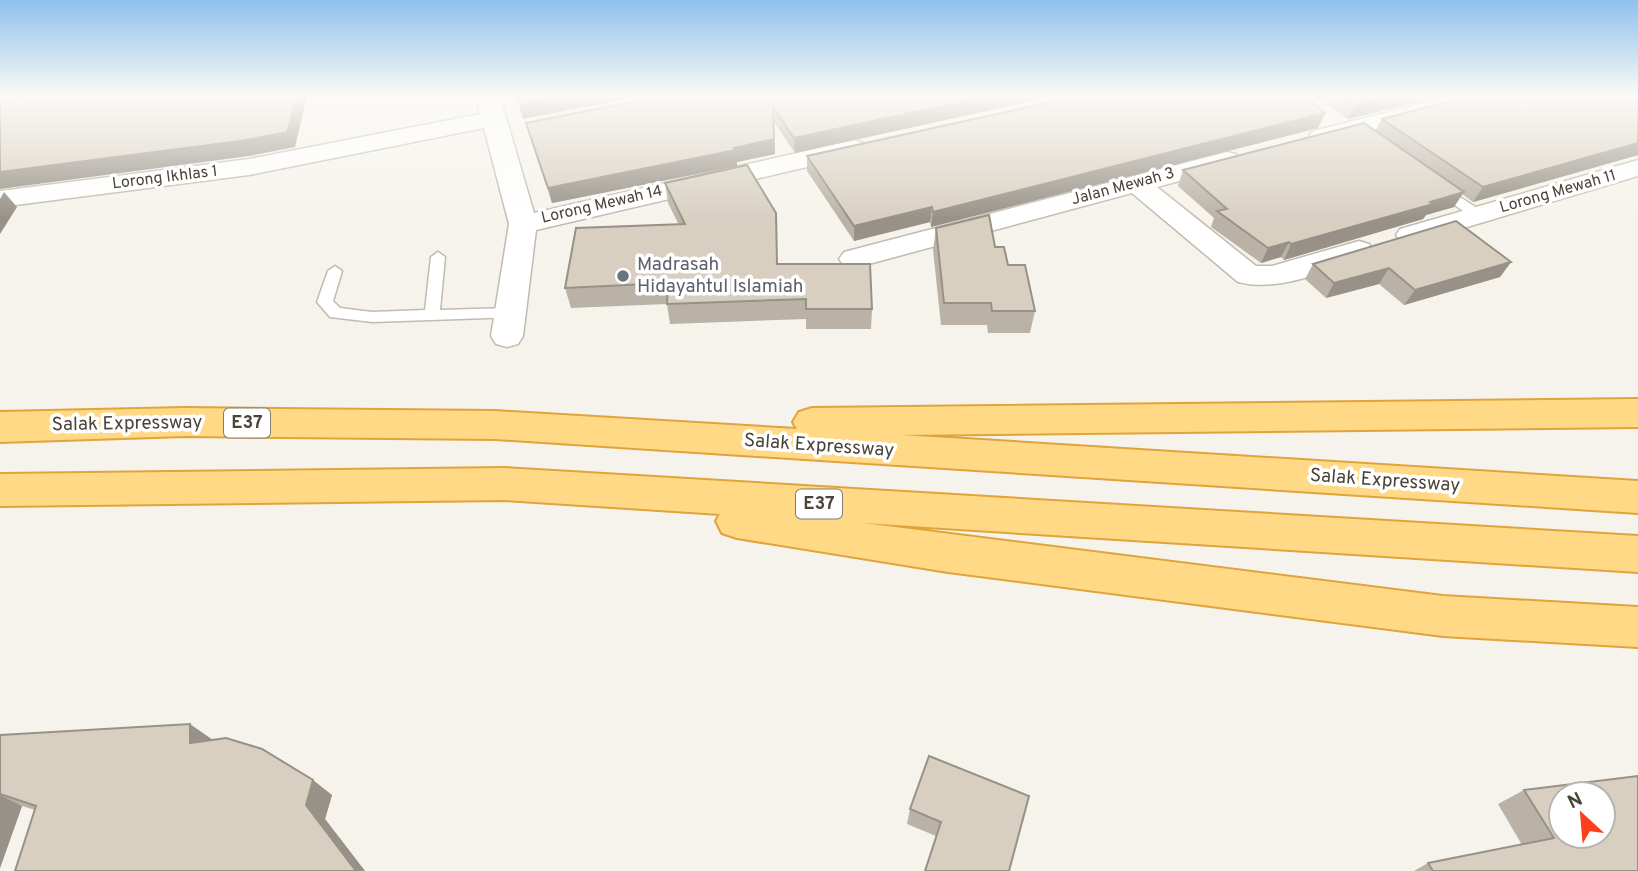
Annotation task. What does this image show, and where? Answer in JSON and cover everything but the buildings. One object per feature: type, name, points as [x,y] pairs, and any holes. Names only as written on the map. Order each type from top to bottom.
[{"type":"highway","points":[[495,425],[1638,413]]},
{"type":"highway","name":"Salak Expressway","points":[[0,427],[185,422],[495,425],[1638,497]]},
{"type":"highway","points":[[504,484],[1031,564],[1443,616],[1638,627]]},
{"type":"highway","name":"E37","points":[[0,490],[504,484],[1638,554]]},
{"type":"street","name":"Lorong Ikhlas 1","points":[[0,199],[249,167],[403,138]]},
{"type":"street","name":"Lorong Mewah 14","points":[[505,138],[523,224],[508,325]]},
{"type":"street","points":[[1292,144],[1325,138]]},
{"type":"street","name":"Lorong Mewah 14","points":[[523,224],[878,143]]},
{"type":"street","name":"Jalan Mewah 3","points":[[854,258],[1253,154]]},
{"type":"street","name":"Lorong Mewah 11","points":[[1136,183],[1249,275],[1273,276],[1638,168]]},
{"type":"lane","points":[[1433,183],[1478,215]]},
{"type":"lane","points":[[432,316],[438,257]]},
{"type":"lane","points":[[335,271],[325,302],[335,313],[372,317],[432,316],[508,325]]},
{"type":"place","name":"Madrasah Hidayahtul Islamiah","points":[[623,276]]}]
